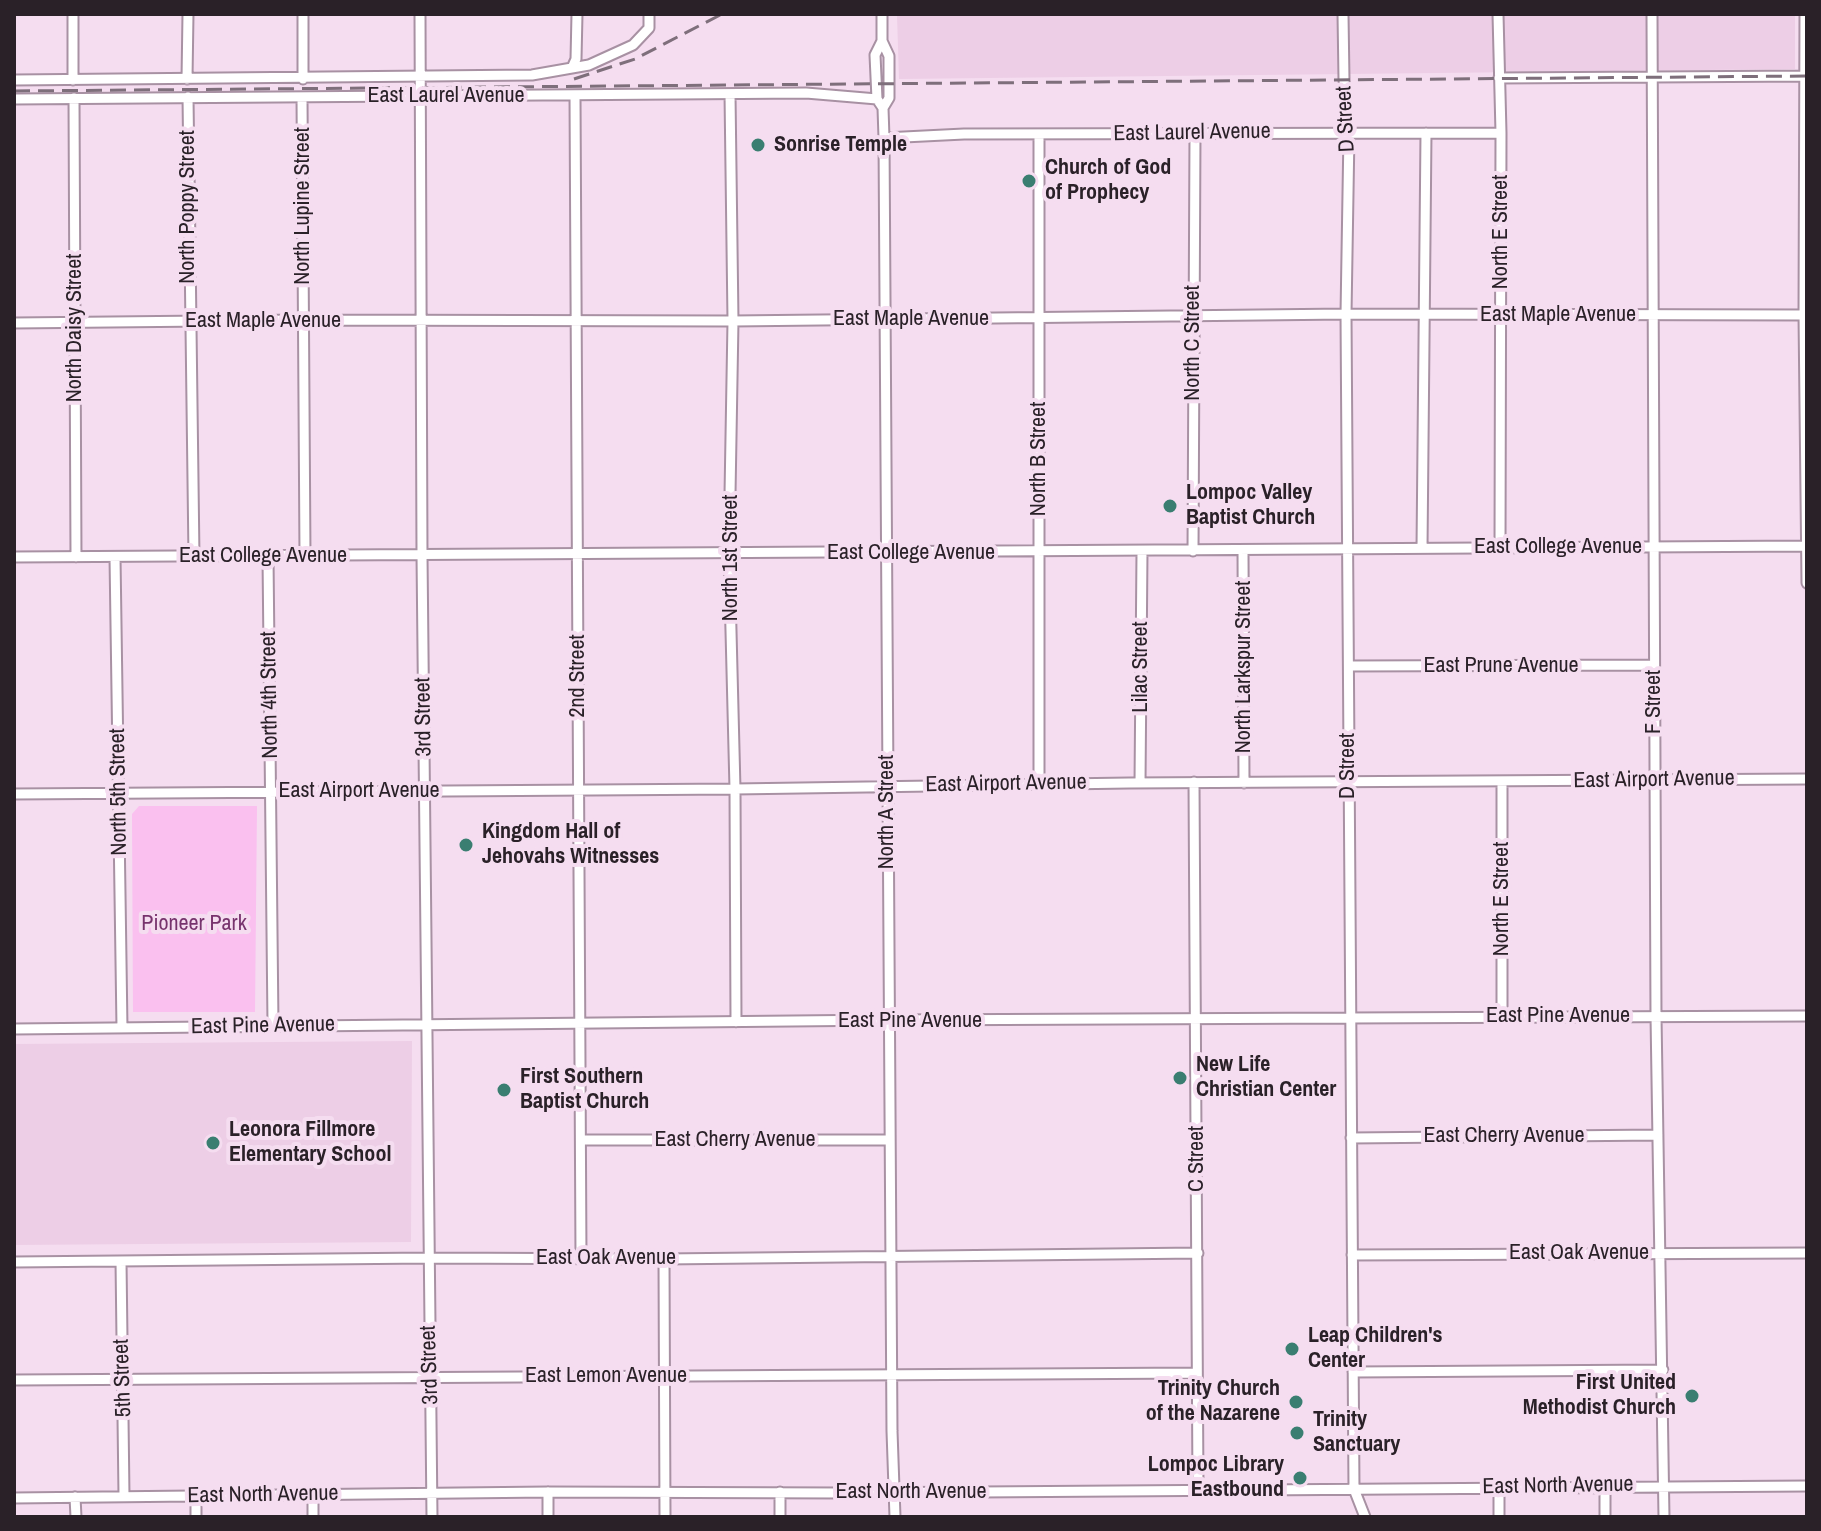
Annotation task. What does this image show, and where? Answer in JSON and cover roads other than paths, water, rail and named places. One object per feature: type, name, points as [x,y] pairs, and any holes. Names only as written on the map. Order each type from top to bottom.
[{"type":"street","points":[[73,14],[73,80]]},
{"type":"street","points":[[187,79],[188,14]]},
{"type":"street","points":[[303,14],[303,79]]},
{"type":"street","name":"3rd Street","points":[[420,14],[432,1517]]},
{"type":"street","points":[[572,68],[576,59],[577,14]]},
{"type":"street","name":"East Laurel Avenue","points":[[14,80],[532,75],[589,65],[633,45],[649,28],[649,14]]},
{"type":"street","name":"North A Street","points":[[882,14],[882,41],[889,56],[889,98],[880,103],[884,138],[895,1517]]},
{"type":"street","name":"D Street","points":[[1343,14],[1349,133],[1346,314],[1354,1489],[1365,1517]]},
{"type":"street","name":"North E Street","points":[[1498,14],[1502,315],[1500,547]]},
{"type":"street","name":"F Street","points":[[1652,14],[1656,1016],[1664,1517]]},
{"type":"street","points":[[1805,14],[1807,583]]},
{"type":"street","points":[[1499,78],[1806,76]]},
{"type":"street","name":"North 1st Street","points":[[730,94],[733,321],[729,552],[735,789],[736,1022]]},
{"type":"street","name":"East Laurel Avenue","points":[[14,99],[825,94],[880,103]]},
{"type":"street","name":"2nd Street","points":[[575,95],[581,1258]]},
{"type":"street","name":"North Poppy Street","points":[[188,97],[194,557]]},
{"type":"street","name":"North Lupine Street","points":[[302,97],[305,556]]},
{"type":"street","name":"North Daisy Street","points":[[74,98],[76,557]]},
{"type":"street","points":[[1422,548],[1426,133]]},
{"type":"street","name":"East Laurel Avenue","points":[[884,138],[964,134],[1501,133]]},
{"type":"street","name":"North B Street","points":[[1039,134],[1039,784]]},
{"type":"street","name":"North C Street","points":[[1193,551],[1195,134]]},
{"type":"street","name":"East Maple Avenue","points":[[14,323],[733,321],[1346,314],[1806,315]]},
{"type":"street","name":"East College Avenue","points":[[14,557],[1807,546]]},
{"type":"street","name":"North Larkspur Street","points":[[1243,550],[1244,783]]},
{"type":"street","name":"Lilac Street","points":[[1140,783],[1142,552]]},
{"type":"street","name":"North 5th Street","points":[[115,557],[122,1028]]},
{"type":"street","name":"North 4th Street","points":[[268,557],[273,1025]]},
{"type":"street","name":"East Prune Avenue","points":[[1349,666],[1654,665]]},
{"type":"street","name":"East Airport Avenue","points":[[14,794],[1807,779]]},
{"type":"street","name":"C Street","points":[[1194,782],[1198,1488]]},
{"type":"street","name":"North E Street","points":[[1502,782],[1502,1017]]},
{"type":"street","name":"East Pine Avenue","points":[[14,1029],[889,1020],[1807,1016]]},
{"type":"street","name":"East Cherry Avenue","points":[[1351,1138],[1658,1135]]},
{"type":"street","name":"East Cherry Avenue","points":[[581,1140],[890,1140]]},
{"type":"street","name":"East Oak Avenue","points":[[14,1262],[1198,1253]]},
{"type":"street","name":"East Oak Avenue","points":[[1352,1255],[1807,1253]]},
{"type":"street","points":[[664,1259],[665,1517]]},
{"type":"street","name":"5th Street","points":[[121,1261],[124,1496]]},
{"type":"street","points":[[1353,1372],[1663,1370]]},
{"type":"street","name":"East Lemon Avenue","points":[[14,1380],[1197,1373]]},
{"type":"street","points":[[1605,1486],[1605,1517]]},
{"type":"street","name":"East North Avenue","points":[[14,1498],[548,1492],[1807,1486]]},
{"type":"street","points":[[1499,1488],[1499,1517]]},
{"type":"street","points":[[548,1492],[548,1517]]},
{"type":"street","points":[[780,1492],[780,1517]]},
{"type":"street","points":[[313,1495],[313,1517]]},
{"type":"street","points":[[196,1496],[196,1517]]},
{"type":"street","points":[[75,1497],[76,1517]]},
{"type":"railway","points":[[574,79],[635,59],[722,14]]},
{"type":"railway","points":[[14,91],[1807,76]]},
{"type":"place","name":"Sonrise Temple","points":[[758,145]]},
{"type":"place","name":"Church of God of Prophecy","points":[[1029,181]]},
{"type":"place","name":"Lompoc Valley Baptist Church","points":[[1170,506]]},
{"type":"place","name":"Kingdom Hall of Jehovahs Witnesses","points":[[466,845]]},
{"type":"place","name":"New Life Christian Center","points":[[1180,1078]]},
{"type":"place","name":"First Southern Baptist Church","points":[[504,1090]]},
{"type":"place","name":"Leonora Fillmore Elementary School","points":[[213,1143]]},
{"type":"place","name":"Leap Children's Center","points":[[1292,1349]]},
{"type":"place","name":"First United Methodist Church","points":[[1692,1396]]},
{"type":"place","name":"Trinity Church of the Nazarene","points":[[1296,1402]]},
{"type":"place","name":"Trinity Sanctuary","points":[[1297,1433]]},
{"type":"place","name":"Lompoc Library Eastbound","points":[[1300,1478]]},
{"type":"park label","name":"Pioneer Park","points":[[194,924]]}]
